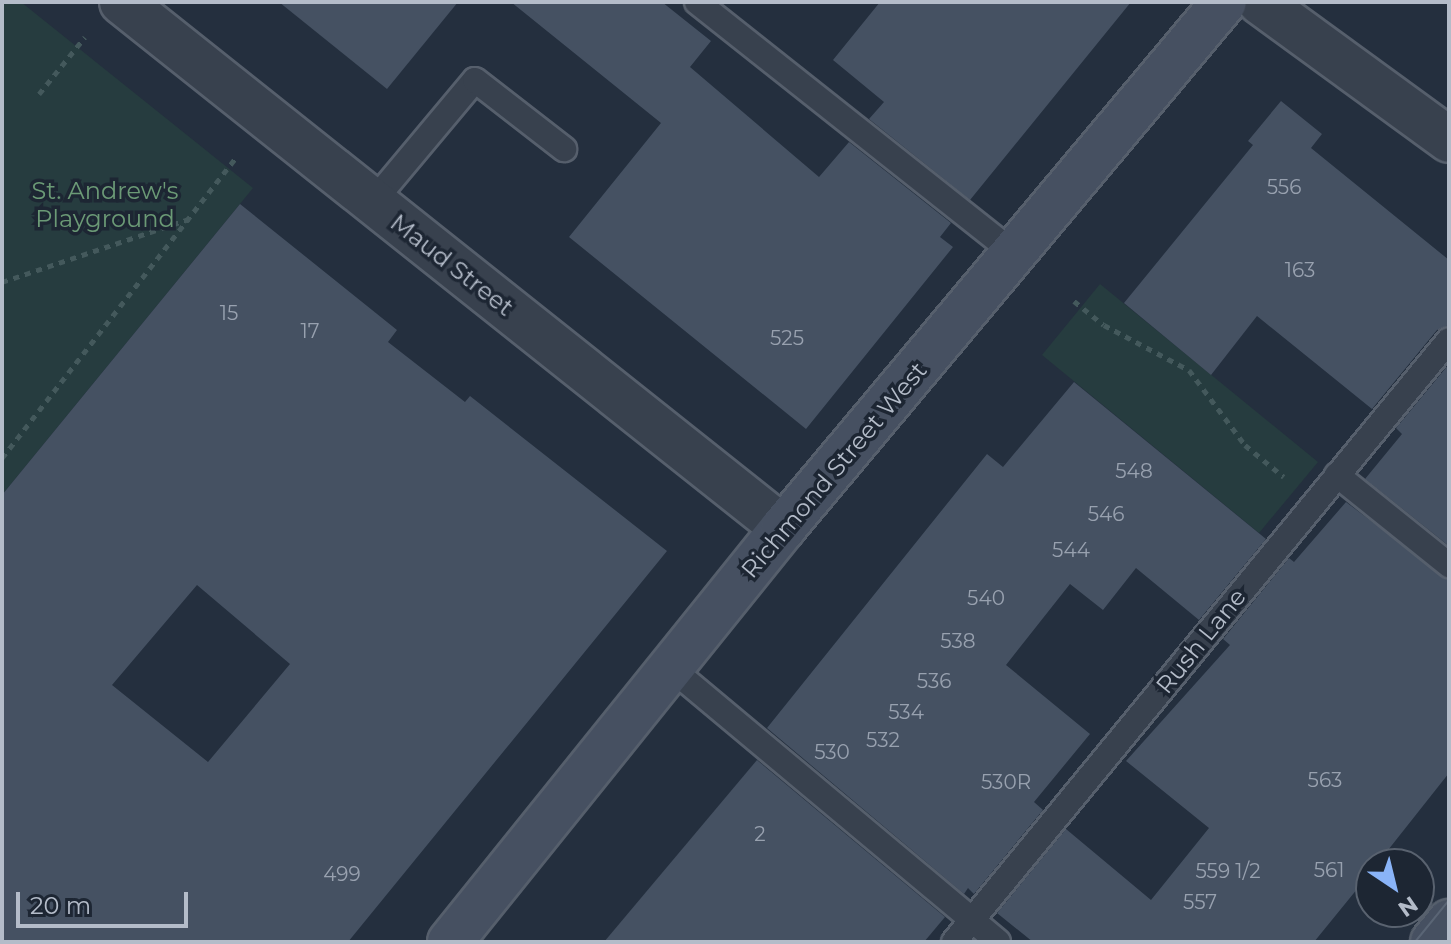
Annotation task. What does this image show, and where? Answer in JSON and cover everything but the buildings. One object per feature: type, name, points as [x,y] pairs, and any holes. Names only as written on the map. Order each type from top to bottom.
[{"type":"main road","name":"Richmond Street West","points":[[453,941],[783,528],[1224,2]]},
{"type":"main road","points":[[1433,942],[1449,922]]},
{"type":"street","name":"Maud Street","points":[[122,2],[783,528]]},
{"type":"street","points":[[1260,2],[1449,140]]},
{"type":"lane","points":[[697,2],[1015,254]]},
{"type":"lane","points":[[372,203],[475,80],[564,149]]},
{"type":"lane","name":"Rush Lane","points":[[954,942],[1449,340]]},
{"type":"lane","points":[[1329,484],[1449,565]]},
{"type":"lane","points":[[672,669],[998,942]]},
{"type":"path","points":[[39,94],[85,37]]},
{"type":"path","points":[[2,458],[193,218],[235,159]]},
{"type":"path","points":[[2,282],[193,218]]},
{"type":"path","points":[[1074,301],[1104,325],[1189,370],[1245,445],[1283,476],[1329,484]]},
{"type":"green space","name":"St. Andrew's Playground","points":[[2,2],[21,2],[253,188],[2,495]]},
{"type":"green space","points":[[1100,284],[1318,462],[1259,533],[1042,355]]},
{"type":"tram line","points":[[1415,942],[1449,900]]}]
